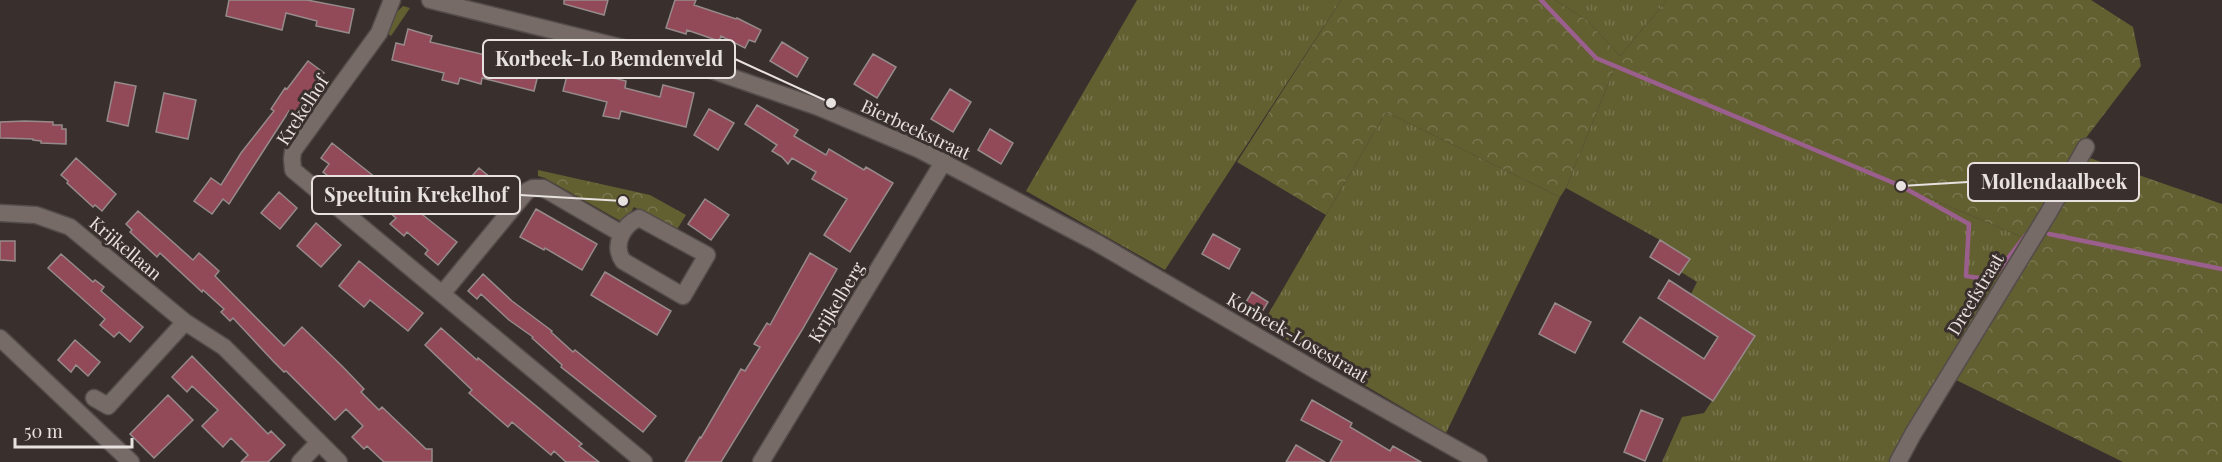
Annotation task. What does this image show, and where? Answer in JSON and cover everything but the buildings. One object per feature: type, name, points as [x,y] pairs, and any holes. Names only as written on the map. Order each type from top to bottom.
[{"type":"street","name":"Krekelhof","points":[[392,0],[379,33],[293,151],[292,165],[297,174],[644,462]]},
{"type":"street","name":"Bierbeekstraat","points":[[430,0],[708,69],[818,107],[944,161],[1097,243]]},
{"type":"street","name":"Dreefstraat","points":[[1898,462],[2049,212],[2085,147]]},
{"type":"street","name":"Krijkelberg","points":[[761,462],[944,161]]},
{"type":"street","points":[[442,294],[527,191],[533,188],[543,188],[622,234]]},
{"type":"street","name":"Krijkellaan","points":[[0,213],[36,214],[70,227],[185,322],[224,347],[339,462]]},
{"type":"street","points":[[639,218],[707,255],[683,296],[623,261],[618,254],[622,234],[630,222],[639,218]]},
{"type":"street","name":"Korbeek-Losestraat","points":[[1097,243],[1479,462]]},
{"type":"street","points":[[94,398],[108,406],[185,322]]},
{"type":"street","points":[[0,338],[131,462]]},
{"type":"street","points":[[300,462],[319,442]]},
{"type":"green space","points":[[1137,0],[1341,0],[1165,270],[1026,191]]},
{"type":"green space","points":[[1341,0],[1555,0],[1588,21],[1620,56],[1667,0],[2091,0],[2133,27],[2141,66],[2082,143],[2027,239],[1615,67],[1566,188],[1560,197],[1386,112],[1326,215],[1237,162]]},
{"type":"green space","points":[[1555,0],[1667,0],[1620,56],[1588,21]]},
{"type":"green space","points":[[403,6],[410,8],[391,36],[387,33],[391,18]]},
{"type":"green space","points":[[1615,67],[2027,239],[1893,462],[1662,462],[1682,417],[1704,413],[1755,336],[1691,294],[1697,282],[1681,272],[1689,259],[1660,240],[1566,188]]},
{"type":"green space","points":[[1386,112],[1560,197],[1446,433],[1262,325]]},
{"type":"green space","points":[[2084,156],[2222,204],[2222,462],[2123,462],[1952,378]]},
{"type":"green space","points":[[538,170],[650,195],[686,215],[676,231],[634,207],[624,223],[538,176]]},
{"type":"waterway","points":[[1541,0],[1596,58],[1901,186],[1969,224],[1966,276],[1991,280],[2026,235]]},
{"type":"waterway","points":[[2049,234],[2222,269]]},
{"type":"place","name":"Korbeek-Lo Bemdenveld","points":[[831,103]]},
{"type":"place","name":"Mollendaalbeek","points":[[1901,186]]},
{"type":"place","name":"Speeltuin Krekelhof","points":[[623,201]]}]
